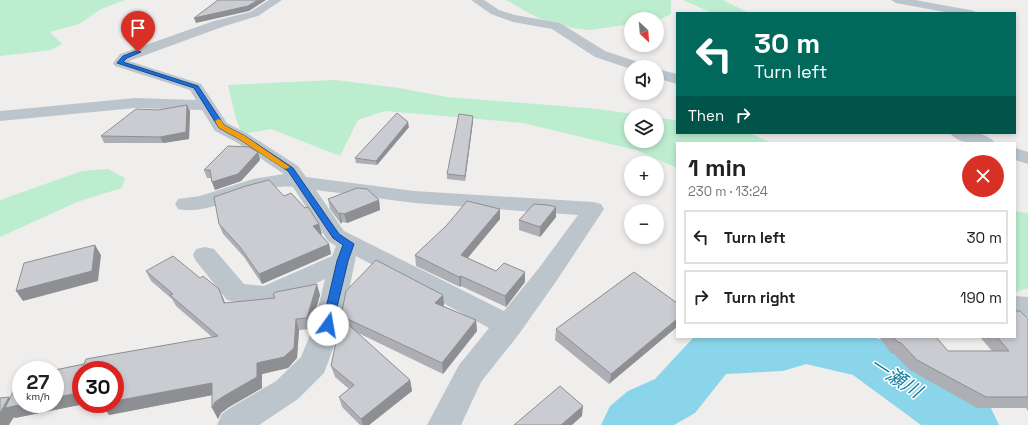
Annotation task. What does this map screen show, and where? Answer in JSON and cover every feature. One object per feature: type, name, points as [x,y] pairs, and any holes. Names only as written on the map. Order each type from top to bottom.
[{"type":"street","points":[[277,0],[254,14],[218,24],[125,57],[120,63],[196,87],[221,127],[242,138],[291,170],[346,253],[509,326]]},
{"type":"street","points":[[476,0],[495,12],[513,18],[556,26],[600,54],[624,62]]},
{"type":"street","points":[[896,0],[964,12]]},
{"type":"street","points":[[664,75],[676,79]]},
{"type":"street","points":[[0,116],[134,103],[208,105]]},
{"type":"street","points":[[962,134],[983,142]]},
{"type":"street","points":[[1016,154],[1028,158]]},
{"type":"street","points":[[186,204],[203,202],[253,185],[282,180],[414,197],[593,209],[548,274],[509,326],[470,374],[444,425]]},
{"type":"street","points":[[205,255],[236,293],[267,296],[346,253]]},
{"type":"street","points":[[234,425],[242,418],[287,390],[313,364],[328,325],[346,253]]},
{"type":"street","points":[[1016,306],[1028,307]]},
{"type":"green space","points":[[0,0],[125,0],[101,9],[79,24],[50,32],[62,44],[51,50],[0,56]]},
{"type":"green space","points":[[506,0],[671,0],[671,14],[664,18],[664,12],[624,12],[624,25],[591,30],[572,28],[538,18]]},
{"type":"green space","points":[[683,0],[723,0],[747,12],[710,12]]},
{"type":"green space","points":[[335,80],[399,88],[447,97],[598,109],[624,113],[624,147],[523,123],[385,111],[358,120],[340,156],[271,129],[242,134],[236,119],[228,85]]},
{"type":"green space","points":[[664,119],[676,120],[676,134],[751,134],[770,142],[676,142],[676,168],[664,162],[664,156],[650,156],[628,148],[664,148]]},
{"type":"green space","points":[[108,169],[125,178],[122,188],[77,202],[0,237],[0,200],[82,171]]},
{"type":"green space","points":[[1016,211],[1028,213],[1028,288],[1016,292]]},
{"type":"building","points":[[218,0],[258,0],[248,6],[194,18]]},
{"type":"building","points":[[187,105],[186,132],[160,137],[101,136],[136,109],[158,110]]},
{"type":"building","points":[[397,113],[408,122],[376,161],[355,158]]},
{"type":"building","points":[[459,114],[473,116],[465,176],[447,174]]},
{"type":"building","points":[[228,146],[249,147],[258,152],[238,174],[212,182],[210,170],[204,170]]},
{"type":"building","points":[[269,180],[284,196],[291,193],[305,208],[308,207],[319,224],[313,226],[329,244],[259,274],[240,247],[219,224],[214,197]]},
{"type":"building","points":[[357,188],[367,189],[379,200],[344,214],[339,214],[328,199]]},
{"type":"building","points":[[467,201],[500,209],[461,255],[496,271],[504,263],[525,272],[505,296],[461,276],[459,277],[415,255],[446,226]]},
{"type":"building","points":[[534,204],[556,207],[540,227],[519,220]]},
{"type":"building","points":[[95,245],[92,271],[16,291],[24,263]]},
{"type":"building","points":[[173,256],[200,278],[203,276],[219,289],[224,303],[275,298],[273,294],[276,292],[317,284],[307,318],[296,319],[294,348],[284,357],[257,363],[257,377],[215,402],[212,408],[212,383],[124,399],[124,361],[85,361],[86,359],[218,336],[170,295],[173,294],[146,271]]},
{"type":"building","points":[[376,260],[443,295],[435,303],[476,320],[442,363],[341,316],[346,291]]},
{"type":"building","points":[[634,272],[676,302],[676,320],[611,374],[556,329]]},
{"type":"building","points":[[1016,311],[1020,311],[1028,319],[1028,397],[986,397],[917,360],[901,343],[894,338],[937,338],[948,351],[1009,351],[998,338],[1016,338]]},
{"type":"building","points":[[341,318],[410,380],[361,419],[339,397],[354,385],[331,366]]},
{"type":"building","points":[[72,366],[72,394],[64,396],[64,368]]},
{"type":"building","points":[[560,386],[583,406],[561,425],[514,425]]},
{"type":"building","points":[[12,394],[12,407],[5,408]]},
{"type":"building","points":[[9,397],[0,413],[0,398]]},
{"type":"waterway","name":"一瀬川","points":[[631,425],[649,409],[675,396],[712,353],[783,350],[806,343],[868,357],[969,425]]},
{"type":"slow traffic","points":[[218,121],[221,127],[242,138],[286,167]]},
{"type":"route","points":[[138,52],[125,57],[120,63],[196,87],[221,127],[242,138],[291,170],[336,236],[349,244],[342,261],[328,325]]}]
